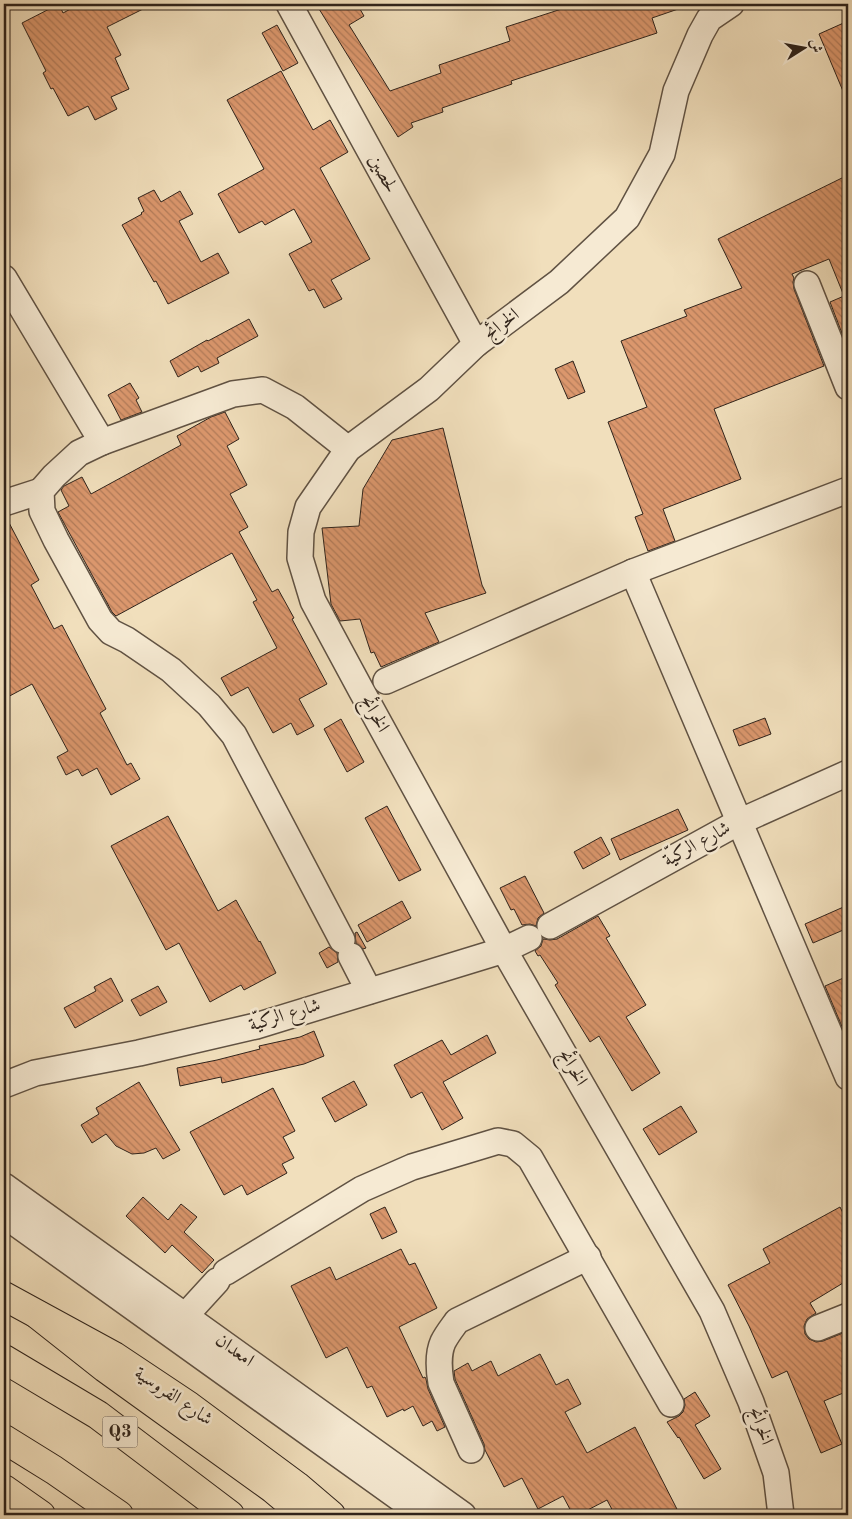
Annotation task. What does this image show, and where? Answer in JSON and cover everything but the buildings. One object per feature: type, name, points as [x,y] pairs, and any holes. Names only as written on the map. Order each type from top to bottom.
[{"type":"main road","name":"شارع الفروسية","points":[[4,1296],[114,1356],[189,1406],[298,1486],[331,1515]]},
{"type":"main road","points":[[38,1315],[120,1379],[273,1489],[304,1515]]},
{"type":"main road","name":"Q3","points":[[4,1359],[98,1416],[230,1515]]},
{"type":"main road","points":[[4,1439],[54,1470],[119,1515]]},
{"type":"main road","points":[[4,1489],[41,1515]]},
{"type":"street","name":"لحصين","points":[[289,4],[476,344]]},
{"type":"street","name":"الخرائج","points":[[731,4],[709,19],[700,35],[676,90],[662,154],[627,218],[559,282],[476,344],[429,389],[348,449],[308,507],[301,532],[300,558],[313,601],[361,690],[504,950],[712,1311],[751,1402],[776,1473],[781,1515]]},
{"type":"street","points":[[4,278],[102,442]]},
{"type":"street","points":[[807,284],[848,387]]},
{"type":"street","points":[[4,503],[41,491],[79,453],[102,442],[233,394],[262,390],[295,407],[348,449]]},
{"type":"street","points":[[386,681],[633,572],[848,490]]},
{"type":"street","points":[[41,491],[42,511],[100,620],[111,632],[127,640],[171,670],[209,705],[234,735],[369,991]]},
{"type":"street","points":[[633,572],[740,822],[842,1045],[848,1077]]},
{"type":"street","name":"شارع الركيّة","points":[[550,926],[740,822],[848,772]]},
{"type":"street","name":"شارع الركيّة","points":[[4,1085],[35,1073],[139,1053],[256,1026],[504,950],[529,938]]},
{"type":"street","name":"شارع الركيّة","points":[[4,1070],[35,1073]]},
{"type":"street","points":[[185,1316],[222,1276],[362,1189],[412,1167],[498,1141],[514,1144],[530,1158],[672,1404]]},
{"type":"street","name":"امعدان","points":[[4,1186],[464,1515]]},
{"type":"street","name":"امعدان","points":[[4,1215],[424,1515]]},
{"type":"street","points":[[472,1450],[440,1383],[439,1373],[442,1344],[448,1333],[457,1321],[588,1257]]},
{"type":"street","points":[[818,1328],[848,1316]]},
{"type":"street","points":[[4,1512],[33,1515]]}]
